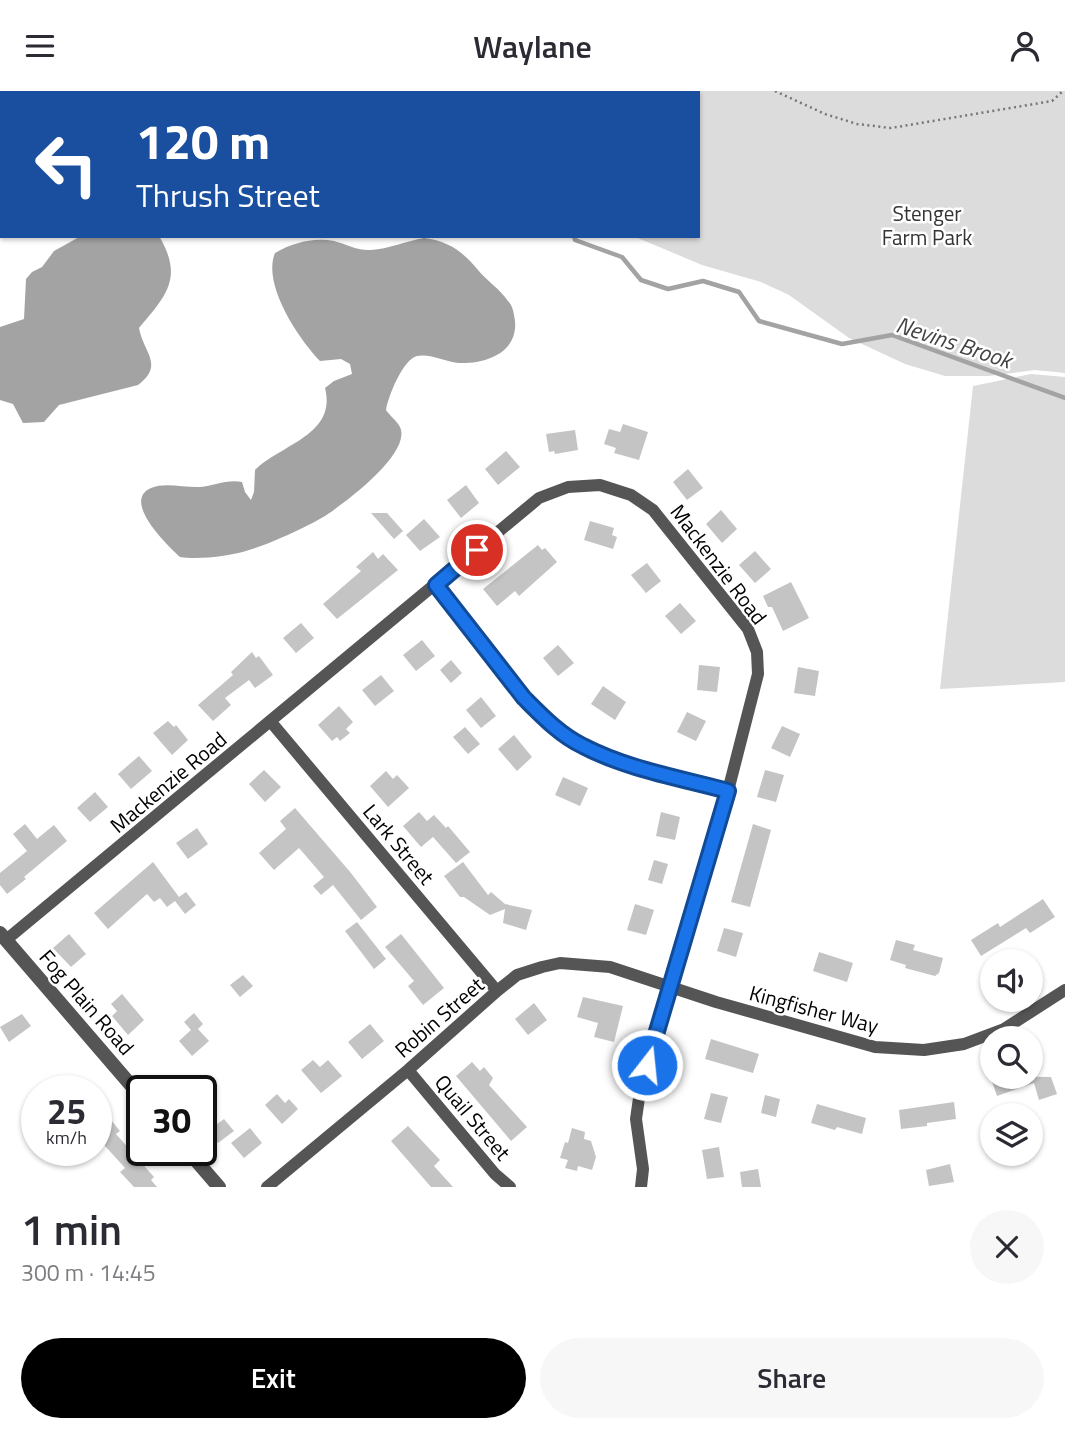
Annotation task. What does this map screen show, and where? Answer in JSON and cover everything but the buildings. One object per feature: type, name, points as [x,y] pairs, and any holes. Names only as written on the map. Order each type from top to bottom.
[{"type":"street","name":"Mackenzie Road","points":[[3,937],[271,722],[539,498],[568,487],[600,485],[631,495],[653,510],[748,629],[757,652],[758,674],[728,791],[640,1091],[636,1119],[643,1169],[641,1187]]},
{"type":"street","points":[[436,585],[524,698],[552,726],[581,746],[618,761],[728,791]]},
{"type":"street","name":"Lark Street","points":[[271,722],[497,991]]},
{"type":"street","name":"Fog Plain Road","points":[[3,937],[126,1079]]},
{"type":"street","name":"Robin Street","points":[[267,1187],[517,975],[560,963],[610,967],[669,986]]},
{"type":"street","name":"Kingfisher Way","points":[[669,986],[875,1047],[924,1050],[964,1044],[1004,1029],[1065,991]]},
{"type":"street","name":"Quail Street","points":[[408,1070],[495,1174],[510,1187]]},
{"type":"street","points":[[201,1166],[219,1187]]},
{"type":"path","points":[[775,91],[825,114],[857,124],[891,128],[1052,101],[1063,91]]},
{"type":"green space","name":"Stenger Farm Park","points":[[700,91],[1065,91],[1065,373],[1035,370],[989,376],[945,376],[905,364],[849,338],[789,295],[761,282],[702,265],[638,238],[700,238]]},
{"type":"green space","points":[[1031,374],[1065,377],[1065,682],[940,689],[973,386]]},
{"type":"shaded area","points":[[77,238],[160,238],[170,264],[171,275],[164,296],[139,328],[151,365],[146,378],[138,385],[59,405],[44,422],[23,423],[13,404],[0,400],[0,327],[24,319],[26,279],[42,267],[54,251]]},
{"type":"shaded area","points":[[424,238],[441,242],[461,253],[510,303],[515,332],[506,348],[490,358],[470,363],[427,356],[412,359],[397,379],[386,410],[400,427],[401,438],[396,450],[375,476],[328,514],[267,544],[242,552],[205,558],[180,557],[158,534],[144,513],[141,503],[143,494],[157,486],[200,487],[236,481],[242,482],[251,500],[255,470],[315,428],[323,417],[327,404],[325,388],[352,374],[350,364],[341,359],[320,361],[293,325],[284,310],[273,280],[275,253],[311,240],[334,241],[371,250]]},
{"type":"waterway","name":"Nevins Brook","points":[[574,238],[622,257],[641,280],[668,289],[703,281],[739,292],[759,321],[842,344],[892,335],[1065,398]]},
{"type":"route","points":[[477,550],[436,585],[524,698],[552,726],[581,746],[618,761],[728,791],[647,1065]]}]
